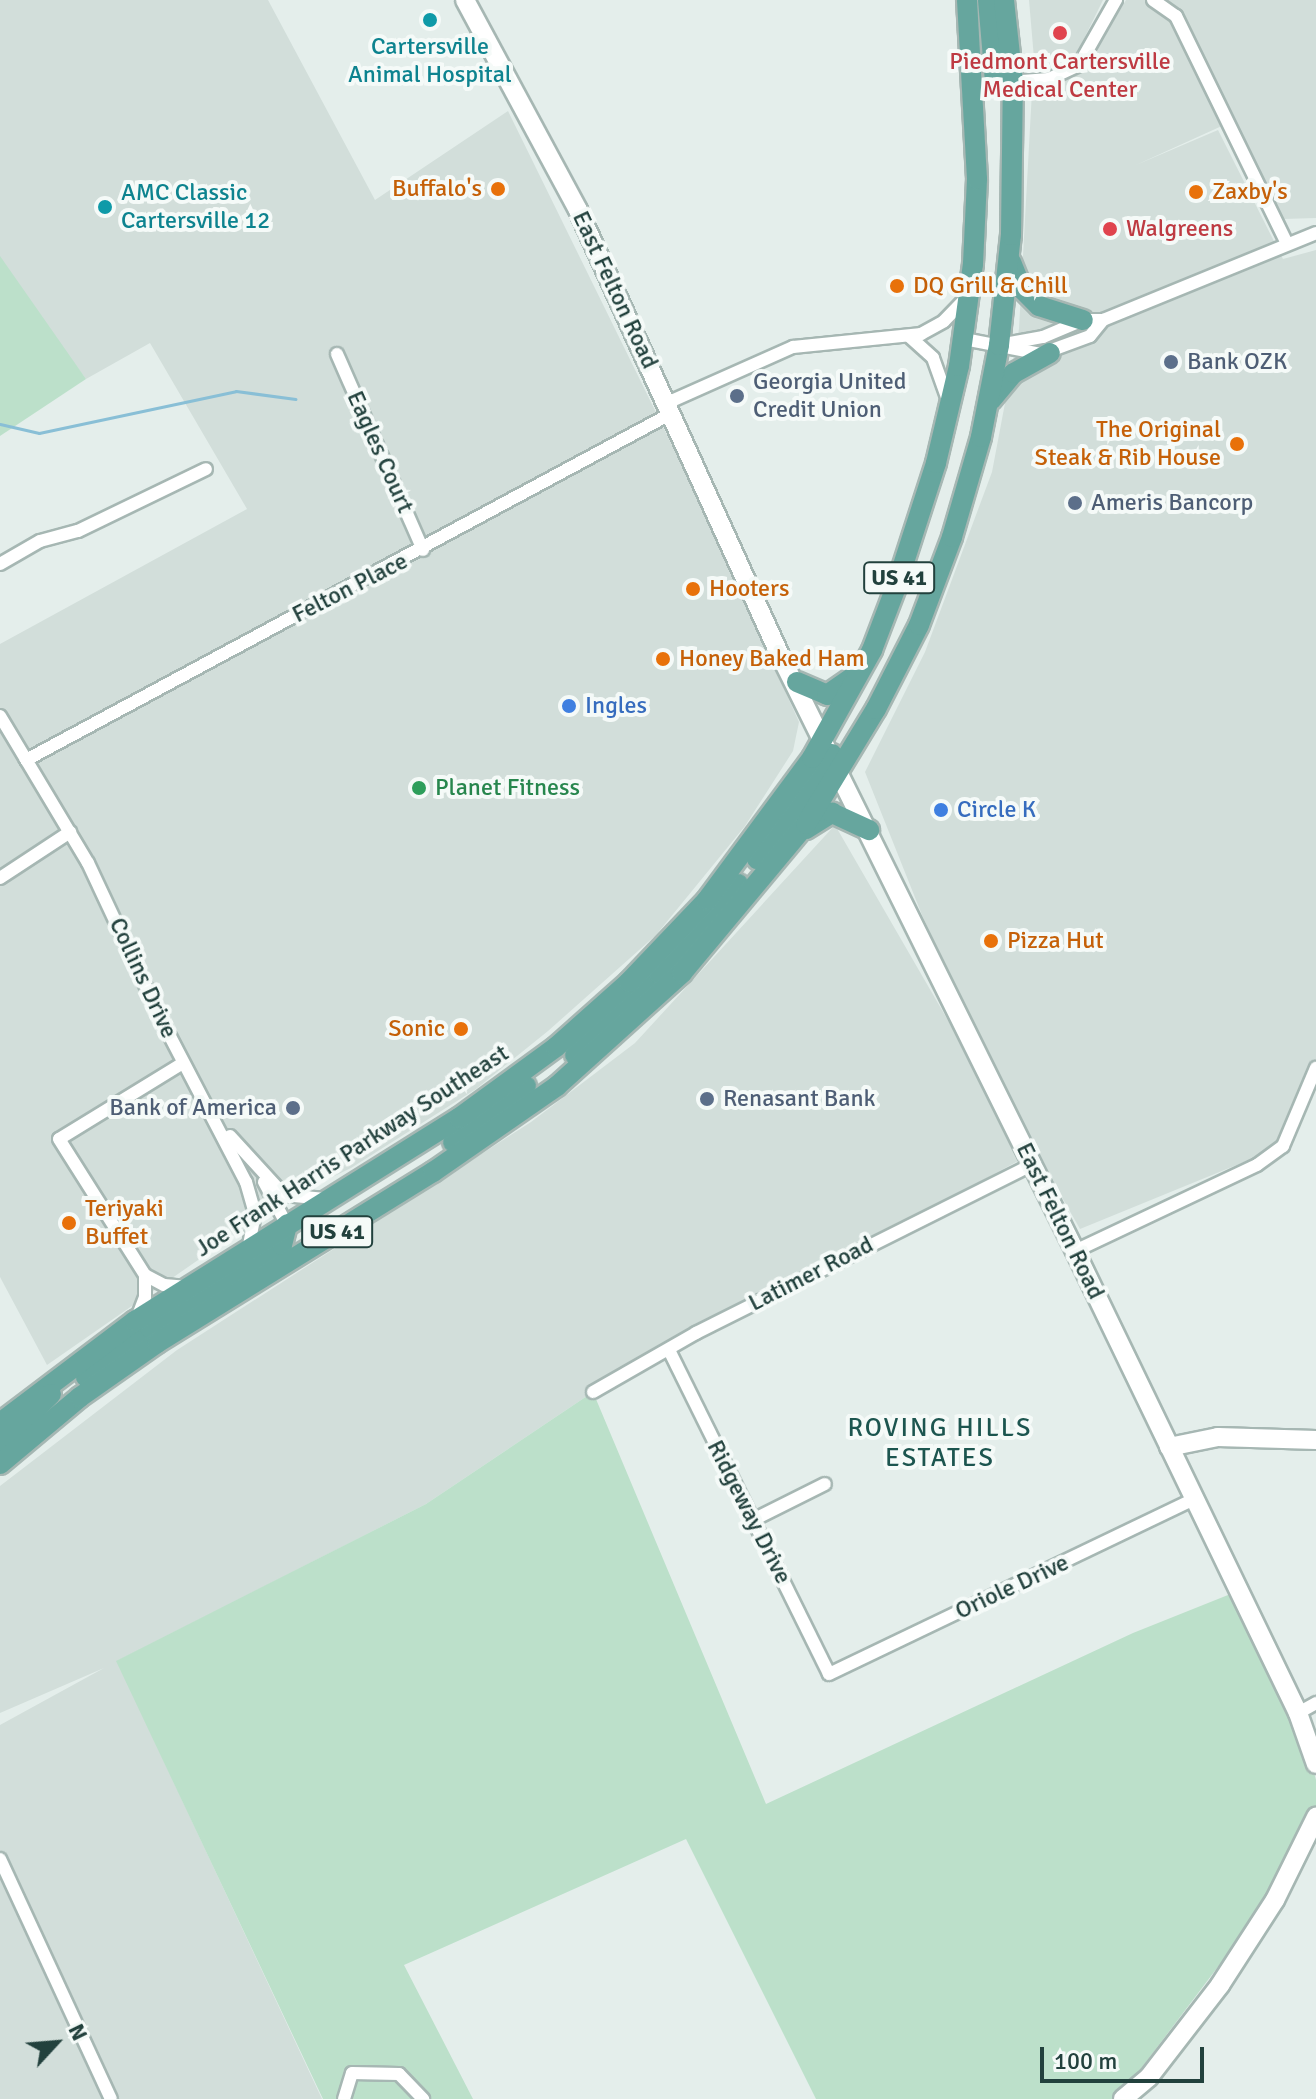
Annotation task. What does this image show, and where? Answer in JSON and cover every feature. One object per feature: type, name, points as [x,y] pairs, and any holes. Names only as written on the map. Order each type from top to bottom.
[{"type":"main road","name":"Joe Frank Harris Parkway Southeast","points":[[0,1423],[72,1365],[135,1321],[494,1094],[570,1036],[707,900],[832,754],[924,612],[952,537],[989,403],[1010,259],[994,83],[967,0]]},
{"type":"main road","points":[[988,0],[994,83]]},
{"type":"main road","name":"Joe Frank Harris Parkway Southeast","points":[[0,1464],[45,1425],[157,1343],[533,1104],[609,1043],[682,973],[797,836],[832,754],[898,579],[949,408],[964,339],[977,179],[994,83],[1004,0]]},
{"type":"main road","points":[[1010,259],[1022,289],[1039,306],[1093,320]]},
{"type":"main road","points":[[989,403],[1014,373],[1050,353]]},
{"type":"main road","points":[[797,682],[827,695],[861,671]]},
{"type":"main road","points":[[533,1104],[532,1095],[659,974],[721,906],[832,754]]},
{"type":"main road","points":[[797,836],[832,813],[869,830]]},
{"type":"main road","points":[[313,1246],[314,1230],[469,1132],[552,1063],[570,1036]]},
{"type":"main road","points":[[45,1425],[62,1398],[117,1352],[282,1245],[287,1225]]},
{"type":"main road","points":[[0,1445],[72,1365]]},
{"type":"street","name":"East Felton Road","points":[[465,0],[573,200],[753,586],[768,601],[785,636],[797,682],[1298,1713],[1316,1764]]},
{"type":"street","points":[[994,83],[1049,79],[1079,65],[1116,0]]},
{"type":"street","points":[[1153,0],[1176,16],[1286,242]]},
{"type":"street","points":[[999,345],[1043,337],[1093,320],[1286,242],[1316,233]]},
{"type":"street","points":[[949,408],[933,358],[910,337],[937,326],[970,292]]},
{"type":"street","points":[[964,339],[999,345],[1030,355],[1050,353],[1090,336],[1093,320]]},
{"type":"street","name":"Felton Place","points":[[26,760],[132,699],[423,550],[670,408],[793,347],[910,337]]},
{"type":"street","name":"Eagles Court","points":[[337,354],[423,550]]},
{"type":"street","points":[[0,564],[40,541],[78,531],[206,469]]},
{"type":"street","name":"Collins Drive","points":[[0,716],[70,832],[183,1063],[218,1121],[253,1198],[248,1250]]},
{"type":"street","points":[[0,878],[70,832]]},
{"type":"street","points":[[183,1063],[59,1139],[145,1275],[164,1285],[189,1286]]},
{"type":"street","points":[[1075,1251],[1257,1165],[1283,1146],[1316,1068]]},
{"type":"street","points":[[218,1121],[259,1172],[287,1225]]},
{"type":"street","name":"Latimer Road","points":[[593,1392],[1032,1165]]},
{"type":"street","points":[[259,1172],[293,1198],[332,1198]]},
{"type":"street","points":[[135,1321],[144,1304],[145,1275]]},
{"type":"street","name":"Ridgeway Drive","points":[[669,1350],[829,1674]]},
{"type":"street","points":[[1169,1447],[1218,1437],[1316,1440]]},
{"type":"street","points":[[755,1519],[825,1484]]},
{"type":"street","name":"Oriole Drive","points":[[829,1674],[1194,1499]]},
{"type":"street","points":[[1298,1713],[1316,1703]]},
{"type":"street","points":[[1123,2099],[1149,2077],[1220,1985],[1275,1900],[1316,1817]]},
{"type":"street","points":[[0,1859],[111,2099]]},
{"type":"street","points":[[344,2099],[352,2073],[399,2074],[423,2099]]},
{"type":"shaded area","points":[[0,0],[268,0],[375,200],[508,111],[699,500],[799,722],[793,751],[745,826],[656,935],[548,1031],[476,1089],[351,1168],[283,1201],[47,1365],[0,1277],[0,644],[247,509],[150,343],[86,379],[0,265]]},
{"type":"shaded area","name":"Piedmont Cartersville Medical Center","points":[[1029,0],[1103,0],[1077,53],[1055,67],[1035,70]]},
{"type":"shaded area","points":[[1126,0],[1316,0],[1316,218],[1283,219],[1235,120],[1136,165],[1218,130],[1283,259],[1316,250],[1316,1068],[1283,1146],[1080,1229],[1010,1106],[922,915],[865,772],[925,652],[992,472],[1019,329],[1032,91],[1085,68]]},
{"type":"shaded area","points":[[835,825],[998,1107],[1018,1161],[593,1392],[426,1504],[117,1661],[322,2099],[0,2099],[0,1725],[104,1668],[0,1713],[0,1486],[177,1350],[531,1122],[635,1043]]},
{"type":"green space","points":[[0,256],[86,379],[0,436]]},
{"type":"green space","points":[[593,1392],[766,1804],[1133,1633],[1238,1591],[1298,1713],[1316,1780],[1316,1810],[1288,1874],[1118,2099],[816,2099],[686,1839],[404,1965],[473,2099],[323,2099],[116,1661],[426,1504]]},
{"type":"waterway","points":[[0,424],[39,433],[236,391],[295,399]]},
{"type":"place","name":"Cartersville Animal Hospital","points":[[430,20]]},
{"type":"place","name":"Piedmont Cartersville Medical Center","points":[[1060,33]]},
{"type":"place","name":"Buffalo's","points":[[498,189]]},
{"type":"place","name":"Zaxby's","points":[[1196,192]]},
{"type":"place","name":"AMC Classic Cartersville 12","points":[[105,207]]},
{"type":"place","name":"Walgreens","points":[[1110,229]]},
{"type":"place","name":"DQ Grill & Chill","points":[[897,286]]},
{"type":"place","name":"Bank OZK","points":[[1171,362]]},
{"type":"place","name":"Georgia United Credit Union","points":[[737,396]]},
{"type":"place","name":"The Original Steak & Rib House","points":[[1237,444]]},
{"type":"place","name":"Ameris Bancorp","points":[[1075,503]]},
{"type":"place","name":"Hooters","points":[[693,589]]},
{"type":"place","name":"Honey Baked Ham","points":[[663,659]]},
{"type":"place","name":"Ingles","points":[[569,706]]},
{"type":"place","name":"Planet Fitness","points":[[419,788]]},
{"type":"place","name":"Circle K","points":[[941,810]]},
{"type":"place","name":"Pizza Hut","points":[[991,941]]},
{"type":"place","name":"Sonic","points":[[461,1029]]},
{"type":"place","name":"Renasant Bank","points":[[707,1099]]},
{"type":"place","name":"Bank of America","points":[[293,1108]]},
{"type":"place","name":"Teriyaki Buffet","points":[[69,1223]]},
{"type":"district","name":"ROVING HILLS ESTATES","points":[[940,1444]]}]
